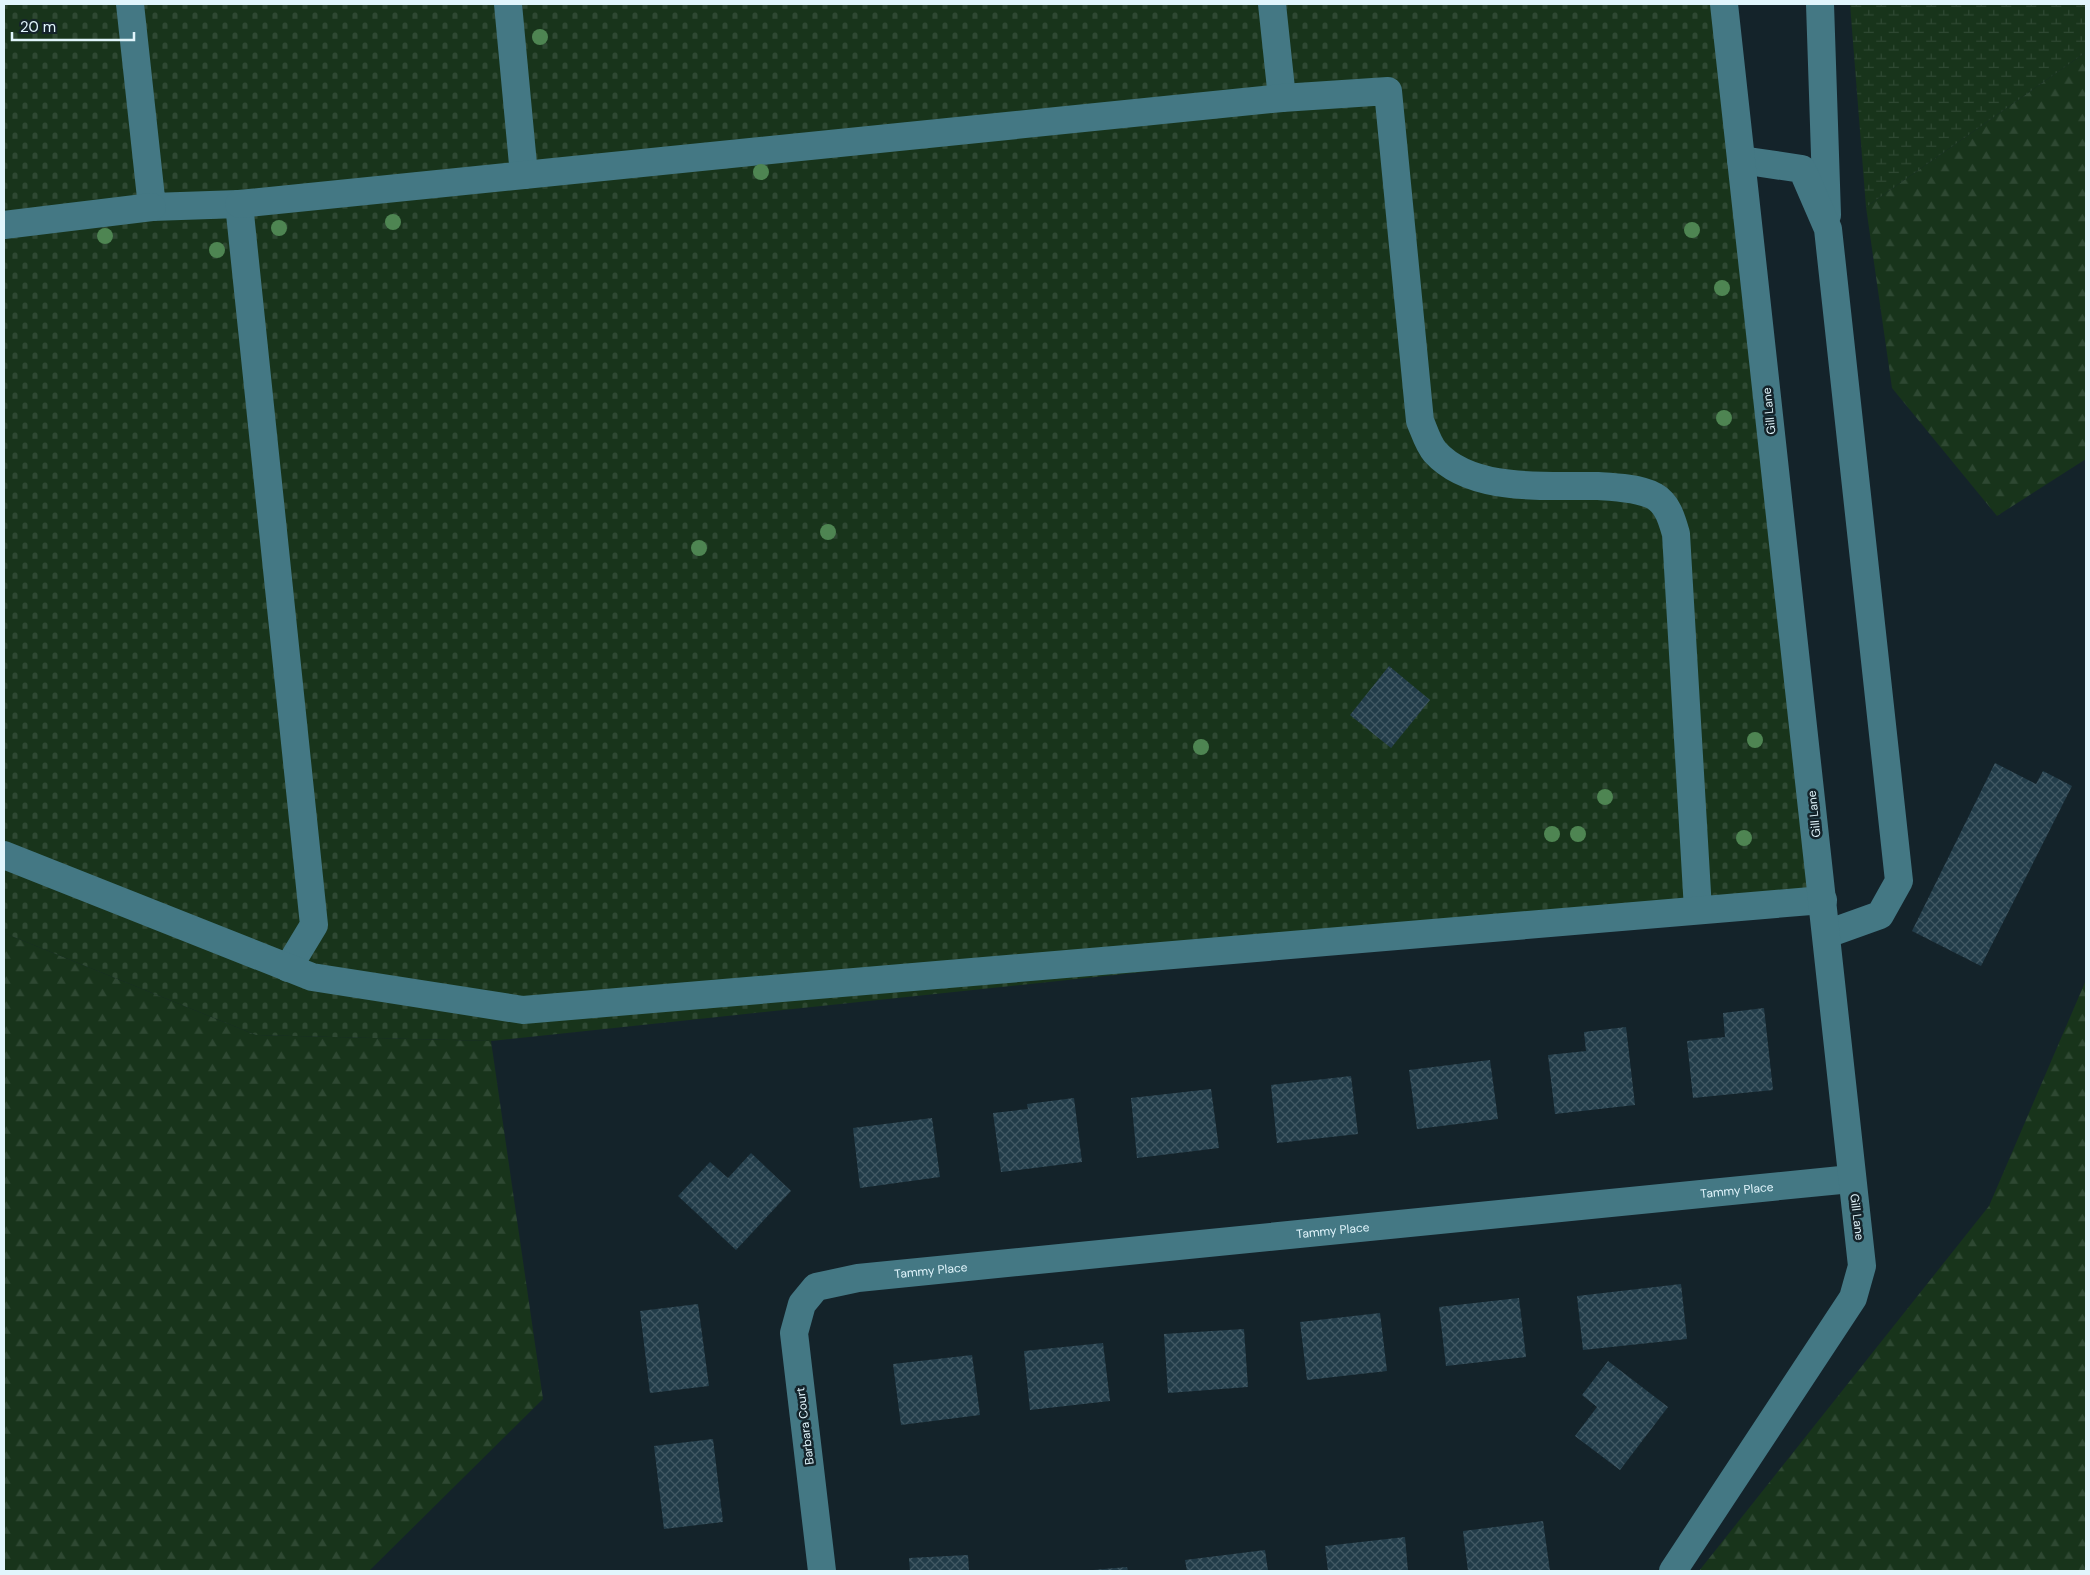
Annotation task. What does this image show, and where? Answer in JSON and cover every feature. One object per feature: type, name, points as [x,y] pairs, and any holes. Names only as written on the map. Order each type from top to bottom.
[{"type":"street","points":[[130,4],[152,207]]},
{"type":"street","points":[[508,4],[524,175]]},
{"type":"street","points":[[1272,4],[1282,98]]},
{"type":"street","name":"Gill Lane","points":[[1673,1571],[1853,1298],[1862,1266],[1724,4]]},
{"type":"street","points":[[1820,4],[1828,230],[1899,881],[1880,915],[1827,934]]},
{"type":"street","points":[[4,225],[152,207],[239,204],[1282,98],[1388,91],[1420,421],[1433,450],[1451,467],[1475,478],[1496,483],[1619,487],[1654,496],[1669,511],[1676,534],[1698,910]]},
{"type":"street","points":[[1741,160],[1802,169],[1828,230]]},
{"type":"street","points":[[239,204],[314,925],[288,968]]},
{"type":"street","points":[[4,855],[312,977],[523,1010],[1823,900]]},
{"type":"street","name":"Tammy Place","points":[[816,1287],[858,1278],[1852,1179]]},
{"type":"street","name":"Barbara Court","points":[[816,1287],[802,1304],[794,1333],[822,1571]]},
{"type":"green space","points":[[4,4],[1735,4],[1823,900],[491,1041],[256,1035],[4,933]]},
{"type":"green space","points":[[1850,4],[2086,4],[2086,52],[1866,207]]},
{"type":"green space","points":[[2086,52],[2086,459],[1997,516],[1892,388],[1866,207]]},
{"type":"green space","points":[[4,933],[256,1035],[491,1041],[543,1399],[369,1571],[4,1571]]},
{"type":"green space","points":[[2086,980],[2086,1571],[1699,1571],[1989,1206]]},
{"type":"building","points":[[1389,666],[1430,700],[1391,748],[1350,715]]},
{"type":"building","points":[[1995,763],[2036,784],[2043,771],[2072,786],[1981,966],[1912,931]]},
{"type":"building","points":[[1764,1008],[1773,1090],[1693,1098],[1687,1041],[1725,1037],[1723,1013]]},
{"type":"building","points":[[1626,1027],[1635,1105],[1555,1114],[1548,1055],[1586,1051],[1584,1032]]},
{"type":"building","points":[[1490,1060],[1498,1119],[1417,1129],[1409,1070]]},
{"type":"building","points":[[1351,1076],[1358,1134],[1277,1143],[1271,1085]]},
{"type":"building","points":[[1211,1089],[1219,1148],[1137,1158],[1131,1098]]},
{"type":"building","points":[[1074,1098],[1082,1162],[1001,1172],[993,1113],[1028,1109],[1027,1104]]},
{"type":"building","points":[[932,1118],[940,1177],[860,1188],[853,1128]]},
{"type":"building","points":[[751,1153],[791,1191],[736,1250],[678,1196],[710,1162],[728,1178]]},
{"type":"building","points":[[1681,1284],[1687,1339],[1583,1350],[1577,1296]]},
{"type":"building","points":[[1519,1298],[1526,1357],[1446,1366],[1439,1307]]},
{"type":"building","points":[[698,1304],[709,1386],[650,1393],[640,1311]]},
{"type":"building","points":[[1380,1313],[1387,1371],[1307,1380],[1300,1322]]},
{"type":"building","points":[[1244,1329],[1248,1387],[1168,1393],[1164,1334]]},
{"type":"building","points":[[1103,1343],[1110,1401],[1030,1410],[1024,1351]]},
{"type":"building","points":[[972,1355],[980,1415],[901,1425],[893,1364]]},
{"type":"building","points":[[1608,1361],[1668,1407],[1620,1470],[1575,1436],[1597,1407],[1582,1395]]},
{"type":"building","points":[[713,1439],[723,1522],[664,1529],[654,1446]]},
{"type":"building","points":[[1543,1521],[1550,1571],[1468,1571],[1463,1531]]},
{"type":"building","points":[[1405,1537],[1408,1571],[1328,1571],[1325,1546]]},
{"type":"building","points":[[1265,1550],[1268,1571],[1187,1571],[1185,1560]]},
{"type":"building","points":[[968,1555],[969,1571],[910,1571],[909,1558]]},
{"type":"building","points":[[1127,1567],[1128,1571],[1093,1571],[1093,1570]]}]
